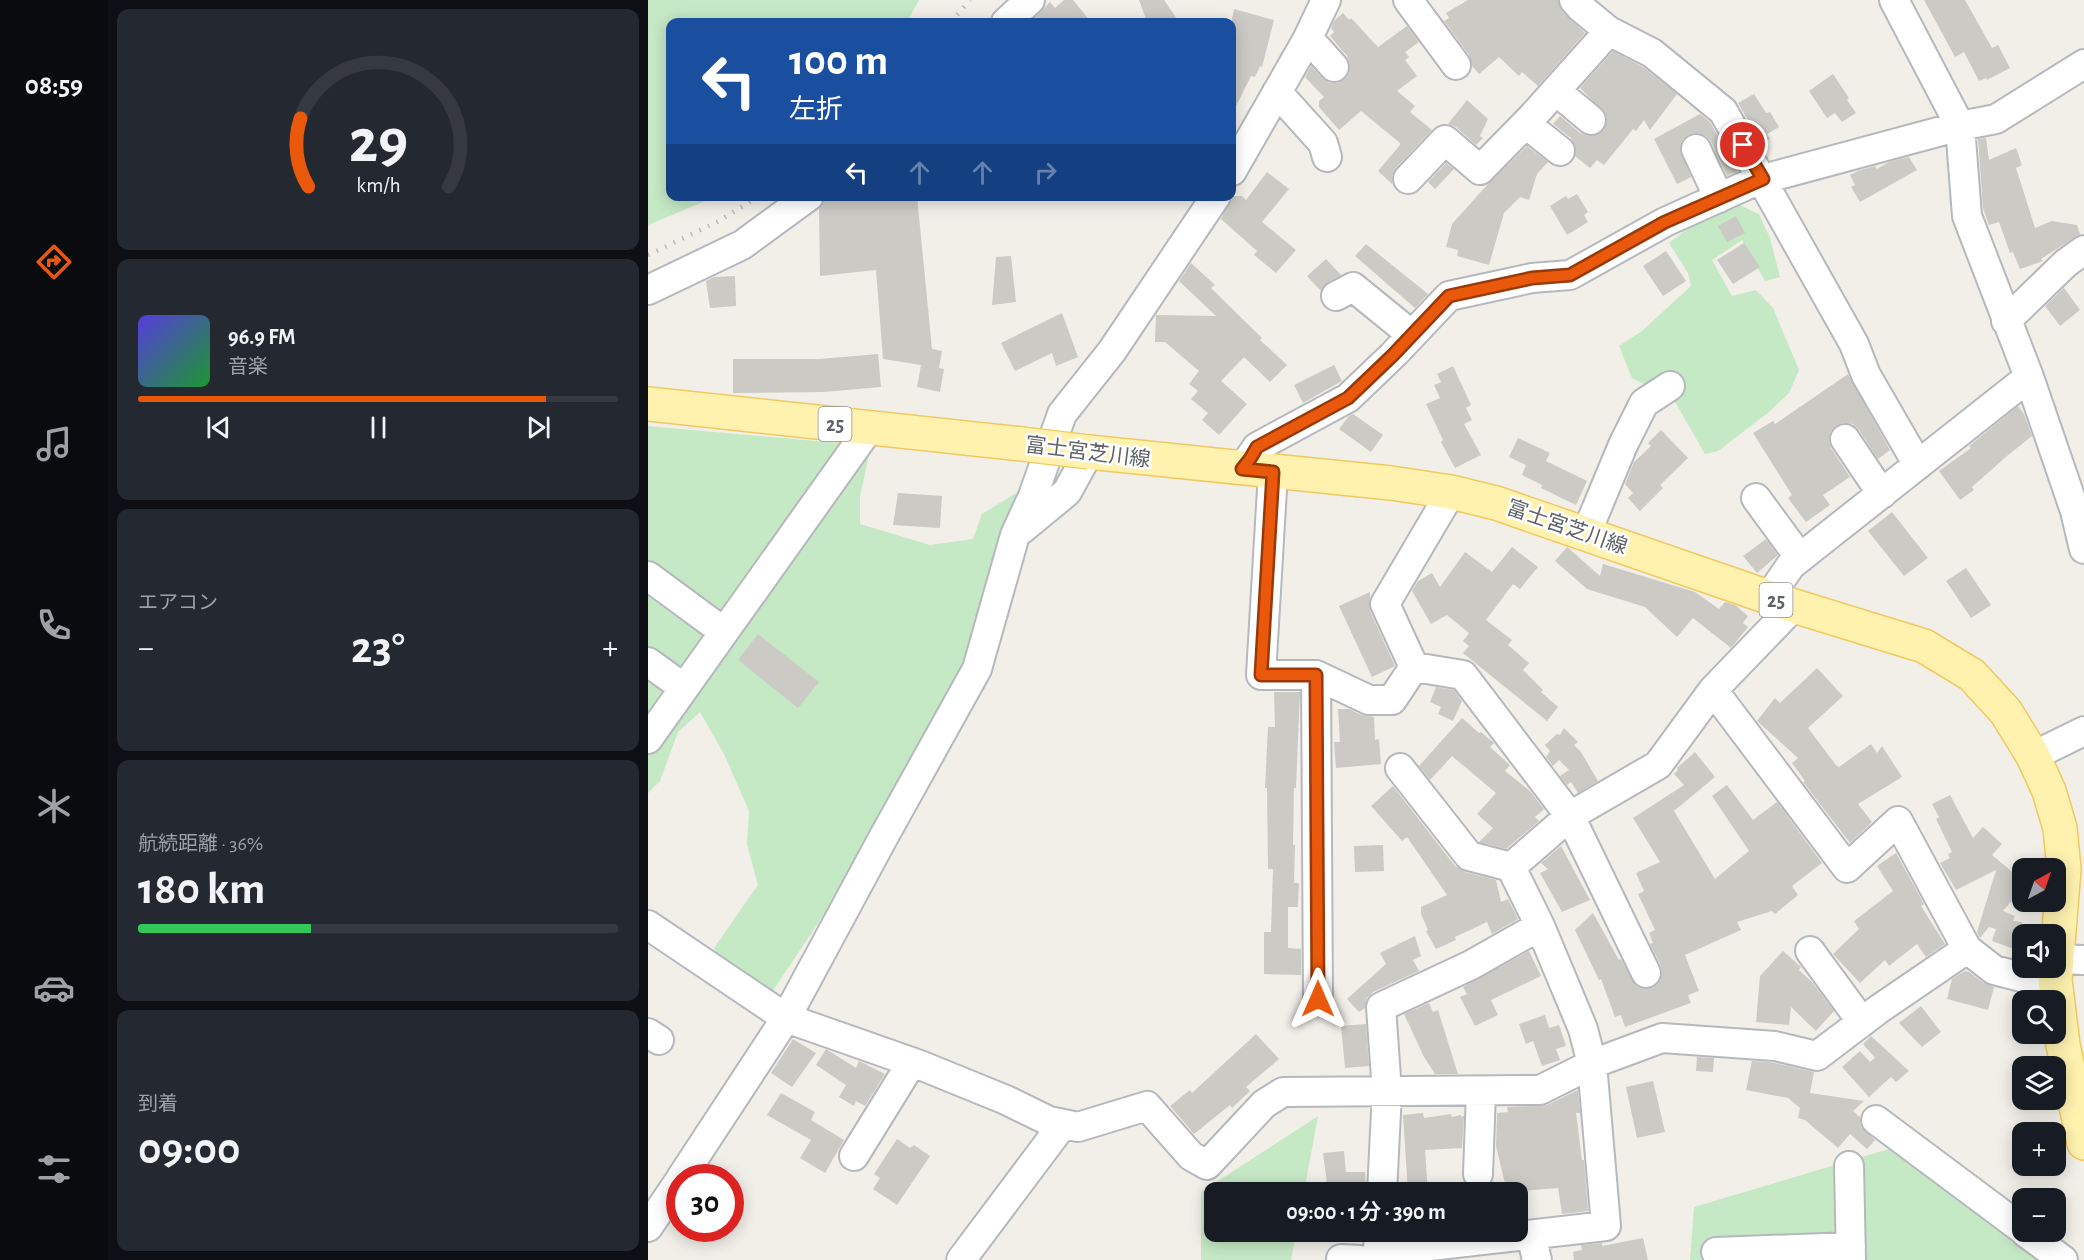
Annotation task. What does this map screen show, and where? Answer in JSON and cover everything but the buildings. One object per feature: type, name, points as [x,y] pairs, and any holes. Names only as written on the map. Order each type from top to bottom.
[{"type":"main road","name":"富士宮芝川線","points":[[648,404],[1391,483],[1450,492],[1496,502],[1781,602],[1924,646],[1972,675],[2006,712],[2033,756],[2049,791],[2060,828],[2064,869],[2065,924]]},
{"type":"main road","name":"富士宮芝川線","points":[[2066,978],[2063,1045],[2084,1143]]},
{"type":"street","points":[[1010,18],[1030,0]]},
{"type":"street","points":[[1236,164],[1308,38],[1326,0]]},
{"type":"street","points":[[1574,0],[1610,31],[1652,53],[1723,111],[1854,344],[1866,375],[1918,465]]},
{"type":"street","points":[[1894,0],[1960,126],[1966,216],[2080,509],[2084,549]]},
{"type":"street","points":[[1416,2],[1456,65]]},
{"type":"street","points":[[1408,178],[1445,140],[1479,171],[1526,124],[1610,31]]},
{"type":"street","points":[[1308,38],[1334,67]]},
{"type":"street","points":[[1413,668],[1392,700],[1370,700],[1316,675],[1261,675],[1258,470],[1250,459],[1257,447],[1348,398],[1449,296],[1532,278],[1570,275],[1665,222],[1763,179],[1960,126],[1996,119],[2084,64]]},
{"type":"street","points":[[1556,91],[1591,120]]},
{"type":"street","points":[[1277,92],[1323,143],[1327,157]]},
{"type":"street","points":[[1526,124],[1560,151]]},
{"type":"street","points":[[1696,149],[1719,198]]},
{"type":"street","points":[[648,290],[742,245],[802,201]]},
{"type":"street","points":[[690,1164],[786,1018],[977,669],[1015,535],[1033,496],[1062,414],[1112,351],[1213,201]]},
{"type":"street","points":[[2006,321],[2066,263],[2084,250]]},
{"type":"street","points":[[1336,296],[1353,287],[1412,335]]},
{"type":"street","points":[[1511,867],[1570,816],[1658,765],[1781,602],[1791,565],[2029,377]]},
{"type":"street","points":[[1586,534],[1623,445],[1644,403],[1671,386]]},
{"type":"street","points":[[648,739],[870,427]]},
{"type":"street","points":[[1845,439],[1882,494]]},
{"type":"street","points":[[1015,535],[1067,492],[1089,452]]},
{"type":"street","points":[[1413,668],[1385,604],[1450,492]]},
{"type":"street","points":[[1756,498],[1800,558]]},
{"type":"street","points":[[648,576],[724,632]]},
{"type":"street","points":[[648,662],[684,688]]},
{"type":"street","points":[[1413,668],[1463,675],[1570,816],[1646,974]]},
{"type":"street","points":[[1316,675],[1318,999]]},
{"type":"street","points":[[1713,690],[1847,868],[1898,821],[1967,949],[1994,970],[2012,975]]},
{"type":"street","points":[[2033,756],[2084,731]]},
{"type":"street","points":[[1366,1252],[1435,1253],[1534,1247],[1606,1226],[1592,1064],[1583,1029],[1540,926],[1511,867],[1469,856],[1400,768]]},
{"type":"street","points":[[648,925],[786,1018],[912,1062],[1006,1100],[1050,1121],[1078,1127],[1147,1106],[1191,1156],[1207,1165],[1264,1104],[1282,1092],[1540,1090],[1592,1064],[1662,1038],[1775,1046],[1817,1056],[1967,949]]},
{"type":"street","points":[[1383,1182],[1388,1092],[1381,1007],[1471,965],[1540,926]]},
{"type":"street","points":[[1810,951],[1862,1022]]},
{"type":"street","points":[[854,1156],[912,1062]]},
{"type":"street","points":[[1478,1174],[1481,1090]]},
{"type":"street","points":[[1876,1120],[2012,1222]]},
{"type":"street","points":[[961,1260],[1063,1124]]},
{"type":"street","points":[[1716,1251],[1851,1254],[1849,1166]]},
{"type":"street","points":[[648,1227],[666,1200]]},
{"type":"street","points":[[2039,1242],[2063,1260]]},
{"type":"green space","points":[[648,0],[919,0],[909,18],[666,18],[666,201],[705,201],[648,225]]},
{"type":"green space","points":[[1739,205],[1759,214],[1770,238],[1780,277],[1765,281],[1742,240],[1712,260],[1732,296],[1756,290],[1773,308],[1799,370],[1789,393],[1769,412],[1718,451],[1705,454],[1674,400],[1632,378],[1619,346],[1642,331],[1691,286],[1688,273],[1669,243],[1707,214]]},
{"type":"green space","points":[[648,426],[871,446],[860,496],[860,524],[930,545],[973,539],[982,514],[1016,493],[1006,591],[871,844],[770,995],[735,984],[714,948],[758,885],[747,844],[749,811],[724,754],[700,712],[678,732],[660,781],[648,793]]},
{"type":"green space","points":[[1318,1116],[1306,1182],[1216,1182]]},
{"type":"green space","points":[[1899,1146],[2012,1235],[2012,1242],[2020,1242],[2043,1260],[1690,1260],[1694,1207]]},
{"type":"green space","points":[[1204,1190],[1204,1242],[1294,1242],[1291,1260],[1201,1260],[1201,1192]]},
{"type":"railway","points":[[954,18],[970,0]]},
{"type":"railway","points":[[648,255],[717,222],[751,201]]},
{"type":"route","points":[[1318,999],[1316,675],[1261,675],[1273,472],[1242,469],[1257,447],[1348,398],[1449,296],[1532,278],[1570,275],[1665,222],[1763,179],[1743,145]]}]
